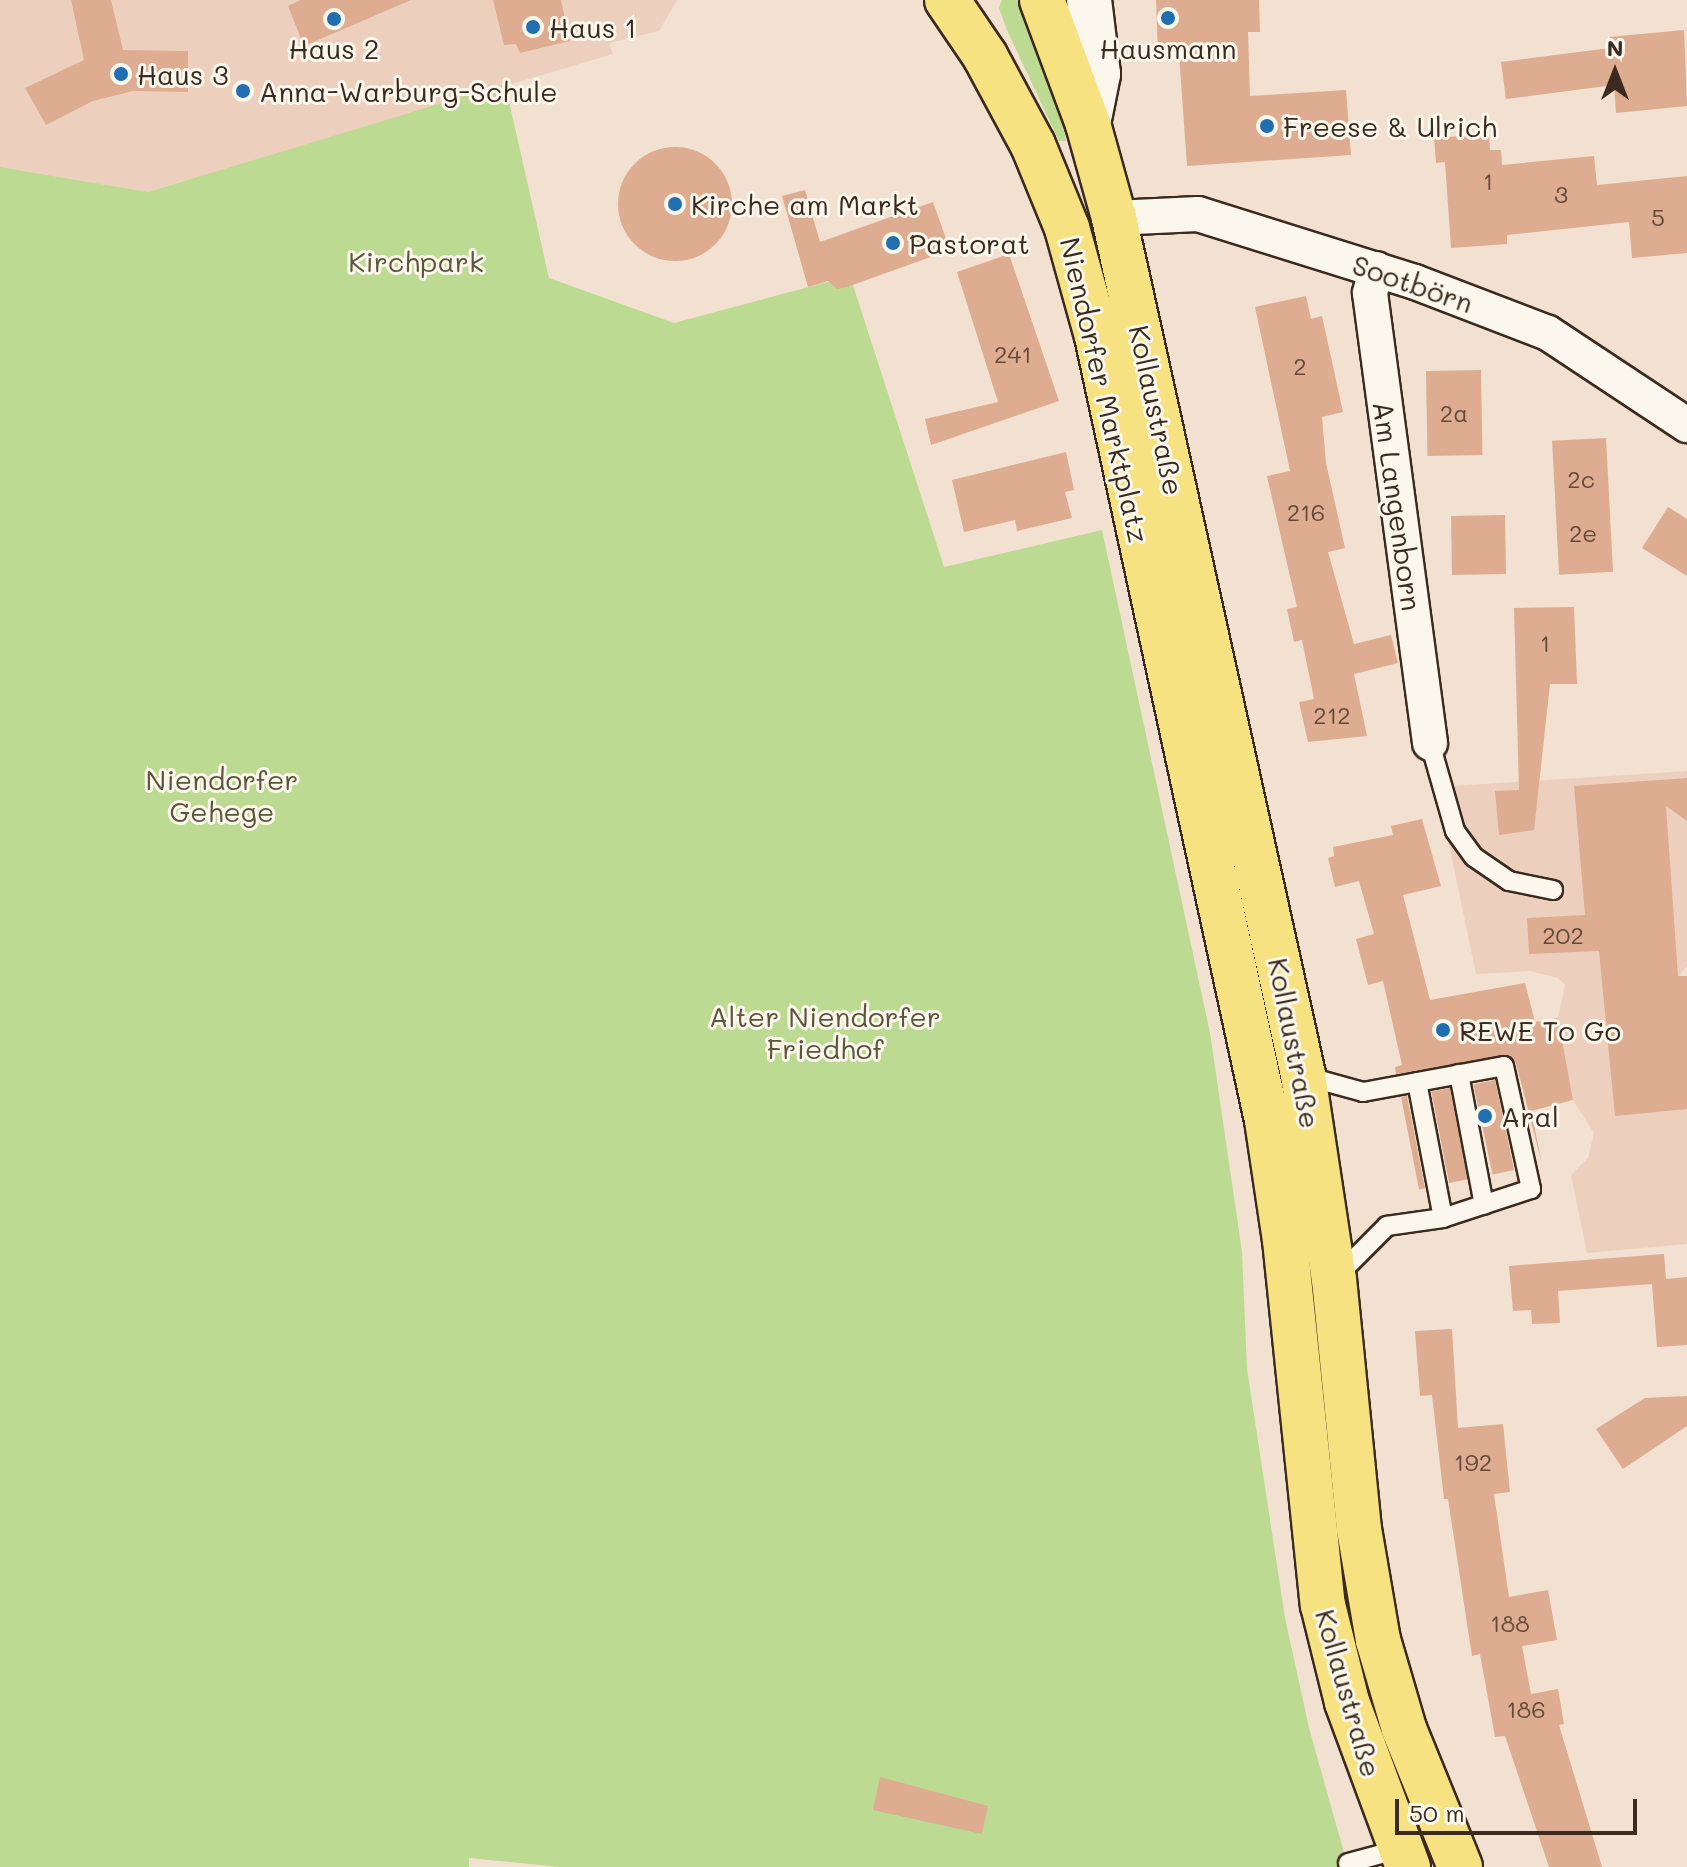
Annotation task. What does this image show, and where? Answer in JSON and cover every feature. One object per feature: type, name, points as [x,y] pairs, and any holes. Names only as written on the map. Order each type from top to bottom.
[{"type":"main road","name":"Niendorfer Marktplatz","points":[[947,0],[1014,107],[1067,228],[1097,336],[1148,570]]},
{"type":"main road","name":"Niendorfer Marktplatz","points":[[1042,0],[1088,124],[1114,218]]},
{"type":"main road","points":[[1088,124],[1098,74],[1089,0]]},
{"type":"main road","name":"Kollaustraße","points":[[1114,218],[1303,1075],[1334,1279],[1359,1529],[1378,1640],[1404,1729],[1460,1867]]},
{"type":"main road","name":"Kollaustraße","points":[[1148,570],[1267,1120],[1285,1240],[1323,1605],[1347,1702],[1404,1858]]},
{"type":"street","name":"Sootbörn","points":[[1114,218],[1198,214],[1376,269],[1548,333],[1687,425]]},
{"type":"street","name":"Am Langenborn","points":[[1376,269],[1370,293],[1430,743]]},
{"type":"lane","points":[[1430,743],[1455,831],[1474,857],[1509,881],[1553,890]]},
{"type":"lane","points":[[1303,1075],[1363,1092],[1504,1066],[1531,1189],[1443,1218],[1387,1226],[1334,1279]]},
{"type":"lane","points":[[1459,1074],[1484,1205]]},
{"type":"lane","points":[[1417,1082],[1443,1218]]},
{"type":"lane","points":[[1348,1863],[1404,1858]]},
{"type":"shaded area","name":"Anna-Warburg-Schule","points":[[0,0],[677,0],[659,31],[609,43],[613,54],[147,192],[0,167]]},
{"type":"shaded area","points":[[1687,771],[1687,966],[1678,977],[1687,1062],[1687,1244],[1587,1253],[1571,1175],[1588,1158],[1594,1133],[1573,1100],[1558,1018],[1565,985],[1558,978],[1530,971],[1476,974],[1437,787]]},
{"type":"green space","points":[[1002,0],[1017,0],[1059,97],[1066,141],[1059,141],[1007,30],[999,8]]},
{"type":"green space","points":[[505,84],[549,278],[674,323],[850,276],[944,567],[1102,530],[1210,1033],[1242,1252],[1247,1369],[1285,1618],[1309,1728],[1348,1867],[560,1867],[469,1858],[469,1867],[0,1867],[0,167],[148,192]]},
{"type":"building","name":"Haus 3","points":[[71,0],[111,0],[123,50],[188,51],[188,92],[133,91],[93,101],[46,125],[25,88],[84,60]]},
{"type":"building","name":"Haus 2","points":[[301,0],[411,0],[304,46],[288,6]]},
{"type":"building","name":"Haus 1","points":[[493,0],[561,0],[570,41],[520,53],[516,44],[504,45]]},
{"type":"building","points":[[1156,0],[1259,0],[1260,32],[1248,32],[1250,96],[1346,90],[1351,155],[1187,166],[1179,54],[1158,55]]},
{"type":"building","points":[[1684,30],[1687,106],[1616,113],[1614,85],[1506,99],[1501,62],[1610,48],[1609,37]]},
{"type":"building","points":[[1489,134],[1490,150],[1501,150],[1502,165],[1594,156],[1597,185],[1687,176],[1687,253],[1632,258],[1629,222],[1507,235],[1507,244],[1451,248],[1445,162],[1436,163],[1434,138]]},
{"type":"building","name":"Kirche am Markt","points":[[675,147],[697,151],[715,164],[728,182],[732,204],[728,226],[715,244],[697,257],[675,261],[653,257],[635,244],[622,226],[618,204],[622,182],[635,164],[653,151]]},
{"type":"building","name":"Pastorat","points":[[805,190],[820,242],[933,202],[950,250],[847,287],[837,289],[828,281],[808,287],[782,196]]},
{"type":"building","points":[[1009,254],[1059,401],[931,445],[925,419],[998,402],[957,272]]},
{"type":"building","points":[[1306,296],[1311,319],[1322,316],[1343,412],[1322,417],[1326,463],[1345,548],[1328,552],[1354,644],[1391,635],[1398,663],[1354,674],[1367,736],[1308,742],[1299,702],[1314,699],[1302,640],[1294,642],[1287,609],[1297,607],[1267,476],[1290,471],[1255,307]]},
{"type":"building","points":[[1481,370],[1482,455],[1427,456],[1426,371]]},
{"type":"building","points":[[1606,438],[1613,572],[1559,575],[1552,441]]},
{"type":"building","points":[[1066,452],[1074,490],[1065,492],[1072,518],[1017,531],[1015,520],[964,532],[952,480]]},
{"type":"building","points":[[1668,507],[1687,519],[1687,576],[1642,548]]},
{"type":"building","points":[[1505,515],[1506,574],[1452,575],[1451,516]]},
{"type":"building","points":[[1574,607],[1577,684],[1550,684],[1534,830],[1499,835],[1495,791],[1519,790],[1514,608]]},
{"type":"building","points":[[1687,778],[1687,821],[1666,806],[1678,976],[1687,976],[1687,1109],[1615,1116],[1599,951],[1529,954],[1527,918],[1585,915],[1574,786]]},
{"type":"building","points":[[1422,819],[1441,886],[1403,895],[1430,1000],[1525,983],[1535,1022],[1558,1018],[1573,1100],[1531,1111],[1542,1164],[1516,1063],[1509,1055],[1396,1074],[1395,1067],[1402,1065],[1383,981],[1368,985],[1356,939],[1374,934],[1359,881],[1335,887],[1328,858],[1334,856],[1333,847],[1393,835],[1391,826]]},
{"type":"building","points":[[1495,1080],[1514,1170],[1493,1175],[1473,1085]]},
{"type":"building","points":[[1450,1088],[1468,1179],[1449,1183],[1431,1092]]},
{"type":"building","points":[[1407,1096],[1425,1188],[1419,1189],[1401,1097]]},
{"type":"building","points":[[1664,1254],[1666,1279],[1687,1277],[1687,1345],[1657,1347],[1652,1284],[1558,1291],[1560,1323],[1532,1324],[1531,1310],[1513,1311],[1509,1266]]},
{"type":"building","points":[[1452,1329],[1458,1428],[1503,1424],[1510,1492],[1494,1494],[1509,1597],[1548,1590],[1557,1640],[1522,1646],[1531,1694],[1558,1689],[1564,1724],[1559,1725],[1602,1867],[1549,1867],[1505,1736],[1495,1737],[1480,1654],[1472,1656],[1448,1499],[1444,1499],[1432,1395],[1420,1396],[1415,1331]]},
{"type":"building","points":[[1687,1396],[1687,1426],[1623,1469],[1596,1429],[1645,1398]]},
{"type":"building","points":[[880,1777],[988,1806],[982,1834],[873,1810]]},
{"type":"place","name":"Hausmann","points":[[1168,18]]},
{"type":"place","name":"Haus 2","points":[[334,19]]},
{"type":"place","name":"Haus 1","points":[[533,27]]},
{"type":"place","name":"Haus 3","points":[[121,74]]},
{"type":"place","name":"Anna-Warburg-Schule","points":[[243,91]]},
{"type":"place","name":"Freese & Ulrich","points":[[1267,126]]},
{"type":"place","name":"Kirche am Markt","points":[[675,204]]},
{"type":"place","name":"Pastorat","points":[[893,243]]},
{"type":"place","name":"REWE To Go","points":[[1443,1030]]},
{"type":"place","name":"Aral","points":[[1485,1116]]},
{"type":"park label","name":"Kirchpark","points":[[416,261]]},
{"type":"park label","name":"Niendorfer Gehege","points":[[222,795]]},
{"type":"park label","name":"Alter Niendorfer Friedhof","points":[[825,1032]]}]
